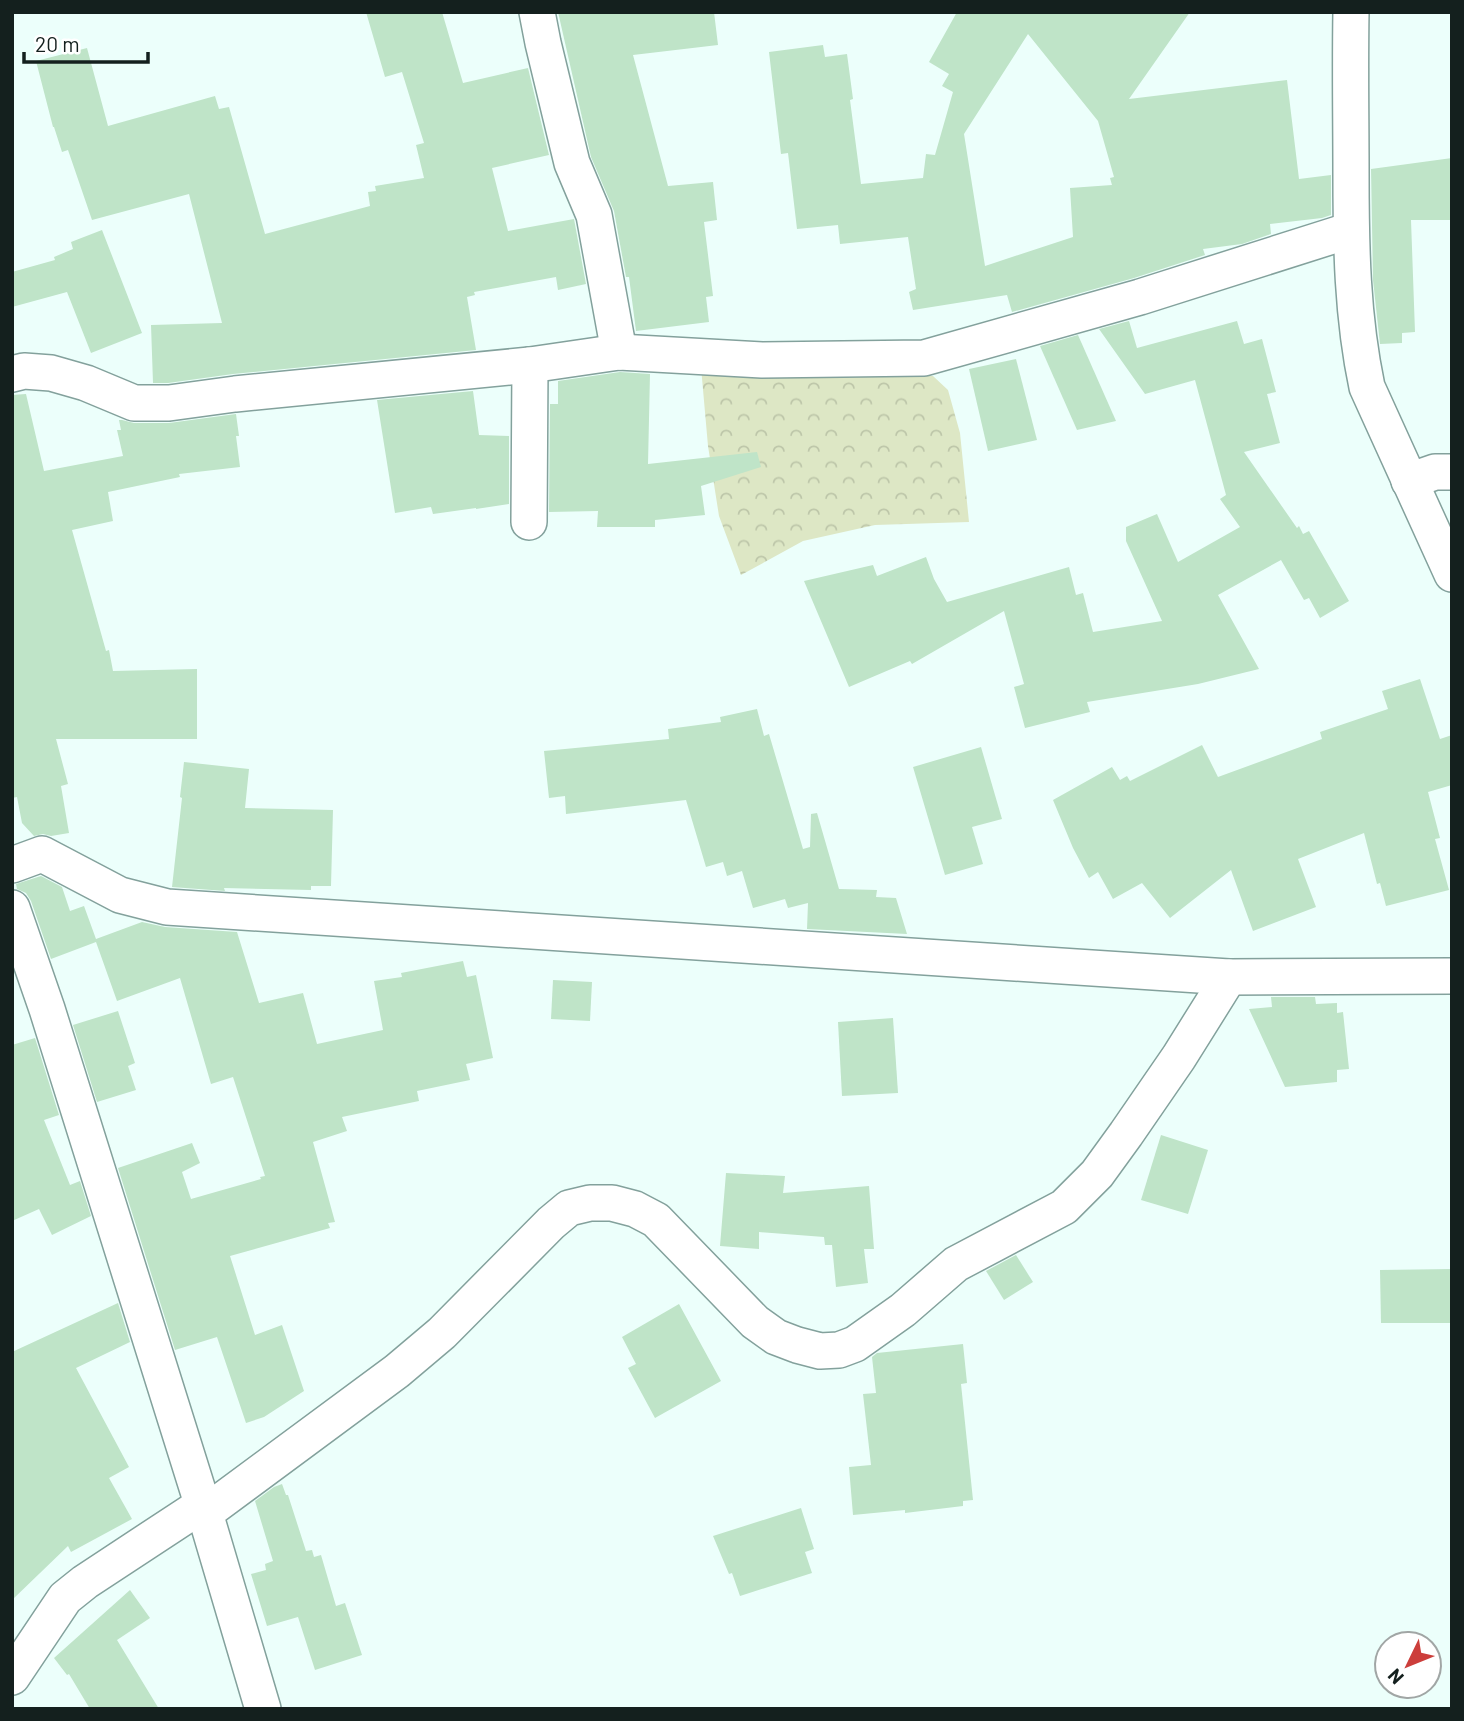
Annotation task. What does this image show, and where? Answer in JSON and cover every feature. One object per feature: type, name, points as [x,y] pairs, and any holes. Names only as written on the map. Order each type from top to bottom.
[{"type":"street","points":[[537,12],[572,163],[594,215],[619,352]]},
{"type":"street","points":[[1351,12],[1351,230],[1356,326],[1367,387],[1452,574]]},
{"type":"street","points":[[12,374],[24,371],[51,373],[86,383],[134,403],[169,403],[530,365],[619,352],[762,360],[924,358],[1140,297],[1351,230]]},
{"type":"street","points":[[529,522],[530,365]]},
{"type":"street","points":[[1409,481],[1435,472],[1452,472]]},
{"type":"street","points":[[12,865],[42,854],[120,895],[167,907],[1229,977],[1452,976]]},
{"type":"street","points":[[12,908],[51,1023],[263,1709]]},
{"type":"street","points":[[12,1677],[65,1598],[85,1582],[203,1509],[397,1371],[442,1333],[569,1208],[590,1203],[612,1203],[635,1209],[656,1220],[755,1322],[776,1337],[820,1351],[839,1350],[855,1344],[903,1310],[956,1264],[1064,1208],[1097,1174],[1119,1144],[1179,1057],[1229,977]]},
{"type":"green space","points":[[701,367],[933,376],[948,390],[960,433],[969,522],[875,525],[803,541],[741,575],[719,516],[708,446]]},
{"type":"building","points":[[366,12],[442,12],[463,83],[528,68],[549,155],[492,168],[508,231],[574,219],[586,284],[558,290],[556,277],[474,292],[475,295],[467,297],[476,350],[153,383],[151,325],[222,323],[189,194],[92,220],[68,150],[62,152],[53,127],[36,61],[87,48],[108,126],[215,96],[219,109],[229,107],[265,234],[370,206],[368,192],[376,191],[375,186],[424,178],[416,145],[424,143],[402,72],[385,77]]},
{"type":"building","points":[[558,12],[714,12],[718,45],[633,55],[668,186],[713,182],[717,220],[704,222],[713,296],[706,297],[709,322],[636,331],[629,277],[626,277],[614,211],[591,157]]},
{"type":"building","points":[[957,12],[1190,12],[1129,99],[1287,80],[1299,179],[1331,175],[1331,215],[1270,224],[1271,234],[1242,244],[1203,249],[1205,255],[1012,312],[1007,295],[913,310],[909,292],[916,289],[908,237],[840,244],[838,225],[797,229],[788,153],[781,154],[769,52],[823,45],[825,57],[847,54],[861,184],[923,178],[926,154],[935,155],[953,92],[942,86],[949,74],[929,62]],"holes":[[[1028,34],[1098,121],[1114,177],[1110,178],[1112,185],[1070,188],[1073,237],[985,266],[964,134]]]},
{"type":"building","points":[[1452,158],[1452,220],[1411,220],[1415,332],[1402,333],[1402,343],[1380,344],[1373,280],[1371,169]]},
{"type":"building","points":[[102,230],[142,333],[91,353],[67,292],[12,307],[12,272],[55,260],[54,257],[73,249],[71,242]]},
{"type":"building","points":[[1129,321],[1137,348],[1237,321],[1244,344],[1262,339],[1276,392],[1267,394],[1280,443],[1244,452],[1297,528],[1299,526],[1303,534],[1309,531],[1349,601],[1320,618],[1309,598],[1304,600],[1281,560],[1218,595],[1259,669],[1198,684],[1087,702],[1090,712],[1025,728],[1014,687],[1024,684],[1004,611],[912,664],[910,661],[849,687],[804,581],[873,565],[877,576],[926,557],[947,602],[1069,567],[1076,595],[1083,593],[1093,632],[1162,621],[1126,541],[1126,527],[1157,514],[1178,562],[1240,527],[1220,499],[1226,495],[1195,380],[1145,394],[1099,329]]},
{"type":"building","points":[[1078,335],[1116,421],[1077,430],[1040,346]]},
{"type":"building","points":[[1016,359],[1037,440],[988,451],[969,369]]},
{"type":"building","points":[[620,372],[650,374],[648,464],[757,452],[761,467],[701,486],[705,515],[655,520],[655,527],[597,527],[598,511],[549,512],[550,404],[558,404],[558,381]]},
{"type":"building","points":[[473,391],[479,435],[509,436],[509,504],[433,514],[431,507],[395,513],[377,400]]},
{"type":"building","points":[[26,394],[44,471],[123,456],[117,430],[121,430],[119,420],[169,423],[236,414],[239,436],[236,436],[240,467],[179,474],[180,477],[108,492],[113,521],[72,530],[113,671],[197,669],[197,739],[56,739],[68,784],[61,786],[69,833],[51,836],[34,836],[22,823],[17,797],[12,798],[12,395]]},
{"type":"building","points":[[1420,679],[1440,739],[1452,735],[1452,785],[1428,792],[1440,838],[1435,839],[1449,890],[1386,906],[1380,883],[1377,884],[1364,833],[1298,859],[1316,907],[1253,931],[1231,870],[1170,918],[1142,883],[1113,899],[1098,872],[1089,878],[1053,800],[1112,767],[1120,780],[1127,776],[1130,781],[1202,745],[1218,777],[1322,739],[1320,732],[1388,709],[1382,691]]},
{"type":"building","points":[[757,709],[764,736],[769,734],[803,849],[810,847],[811,814],[817,813],[839,889],[877,890],[876,897],[896,898],[907,934],[807,929],[808,903],[788,908],[785,899],[753,908],[742,871],[727,876],[723,862],[706,867],[686,800],[566,814],[565,796],[549,798],[544,751],[669,739],[668,729],[721,722],[720,717]]},
{"type":"building","points":[[981,747],[1002,819],[972,827],[983,864],[945,875],[913,767]]},
{"type":"building","points":[[184,762],[249,769],[245,808],[333,810],[331,886],[311,886],[311,890],[224,888],[225,891],[172,887]]},
{"type":"building","points":[[41,876],[62,887],[70,911],[84,906],[96,939],[142,922],[165,927],[237,932],[259,1003],[303,993],[317,1044],[383,1030],[374,981],[402,977],[401,973],[463,961],[467,977],[476,975],[493,1058],[466,1064],[470,1080],[417,1091],[419,1101],[342,1117],[347,1131],[313,1142],[335,1222],[328,1223],[330,1228],[230,1256],[255,1335],[282,1325],[304,1391],[264,1417],[246,1423],[217,1337],[175,1350],[118,1168],[192,1143],[200,1163],[182,1172],[191,1199],[265,1176],[233,1077],[211,1084],[180,978],[117,1001],[96,942],[51,959],[31,901],[26,893],[17,889],[16,884]]},
{"type":"building","points":[[553,980],[592,982],[590,1021],[551,1019]]},
{"type":"building","points":[[1271,997],[1315,997],[1316,1004],[1337,1003],[1337,1013],[1343,1012],[1349,1069],[1337,1070],[1337,1082],[1285,1087],[1249,1009],[1272,1007]]},
{"type":"building","points":[[118,1011],[135,1063],[128,1066],[136,1090],[97,1102],[73,1025]]},
{"type":"building","points":[[893,1018],[898,1093],[842,1096],[838,1022]]},
{"type":"building","points":[[35,1038],[59,1115],[44,1120],[70,1185],[80,1181],[91,1216],[52,1235],[39,1209],[12,1221],[12,1045]]},
{"type":"building","points":[[1161,1135],[1208,1150],[1188,1214],[1141,1200]]},
{"type":"building","points":[[726,1173],[785,1176],[783,1193],[869,1186],[874,1249],[864,1249],[868,1283],[836,1287],[832,1245],[825,1245],[824,1237],[759,1232],[759,1249],[720,1246]]},
{"type":"building","points":[[1016,1255],[1033,1282],[1004,1300],[986,1271]]},
{"type":"building","points":[[1452,1269],[1452,1323],[1381,1323],[1380,1270]]},
{"type":"building","points":[[118,1303],[130,1342],[76,1368],[129,1467],[109,1478],[132,1519],[71,1552],[68,1546],[12,1600],[12,1352]]},
{"type":"building","points":[[679,1304],[721,1381],[655,1418],[628,1368],[636,1364],[622,1337]]},
{"type":"building","points":[[963,1344],[967,1383],[961,1384],[973,1500],[963,1501],[963,1506],[905,1513],[905,1510],[853,1515],[849,1467],[871,1465],[863,1394],[876,1393],[872,1357],[877,1353]]},
{"type":"building","points":[[282,1484],[306,1551],[312,1550],[314,1557],[321,1555],[336,1606],[345,1603],[362,1655],[315,1670],[298,1617],[267,1626],[251,1574],[266,1570],[265,1564],[273,1561],[255,1501]]},
{"type":"building","points":[[801,1508],[814,1549],[805,1552],[812,1573],[740,1596],[732,1573],[729,1574],[713,1536]]},
{"type":"building","points":[[130,1590],[150,1618],[117,1640],[159,1709],[90,1709],[69,1674],[67,1675],[54,1658]]}]
